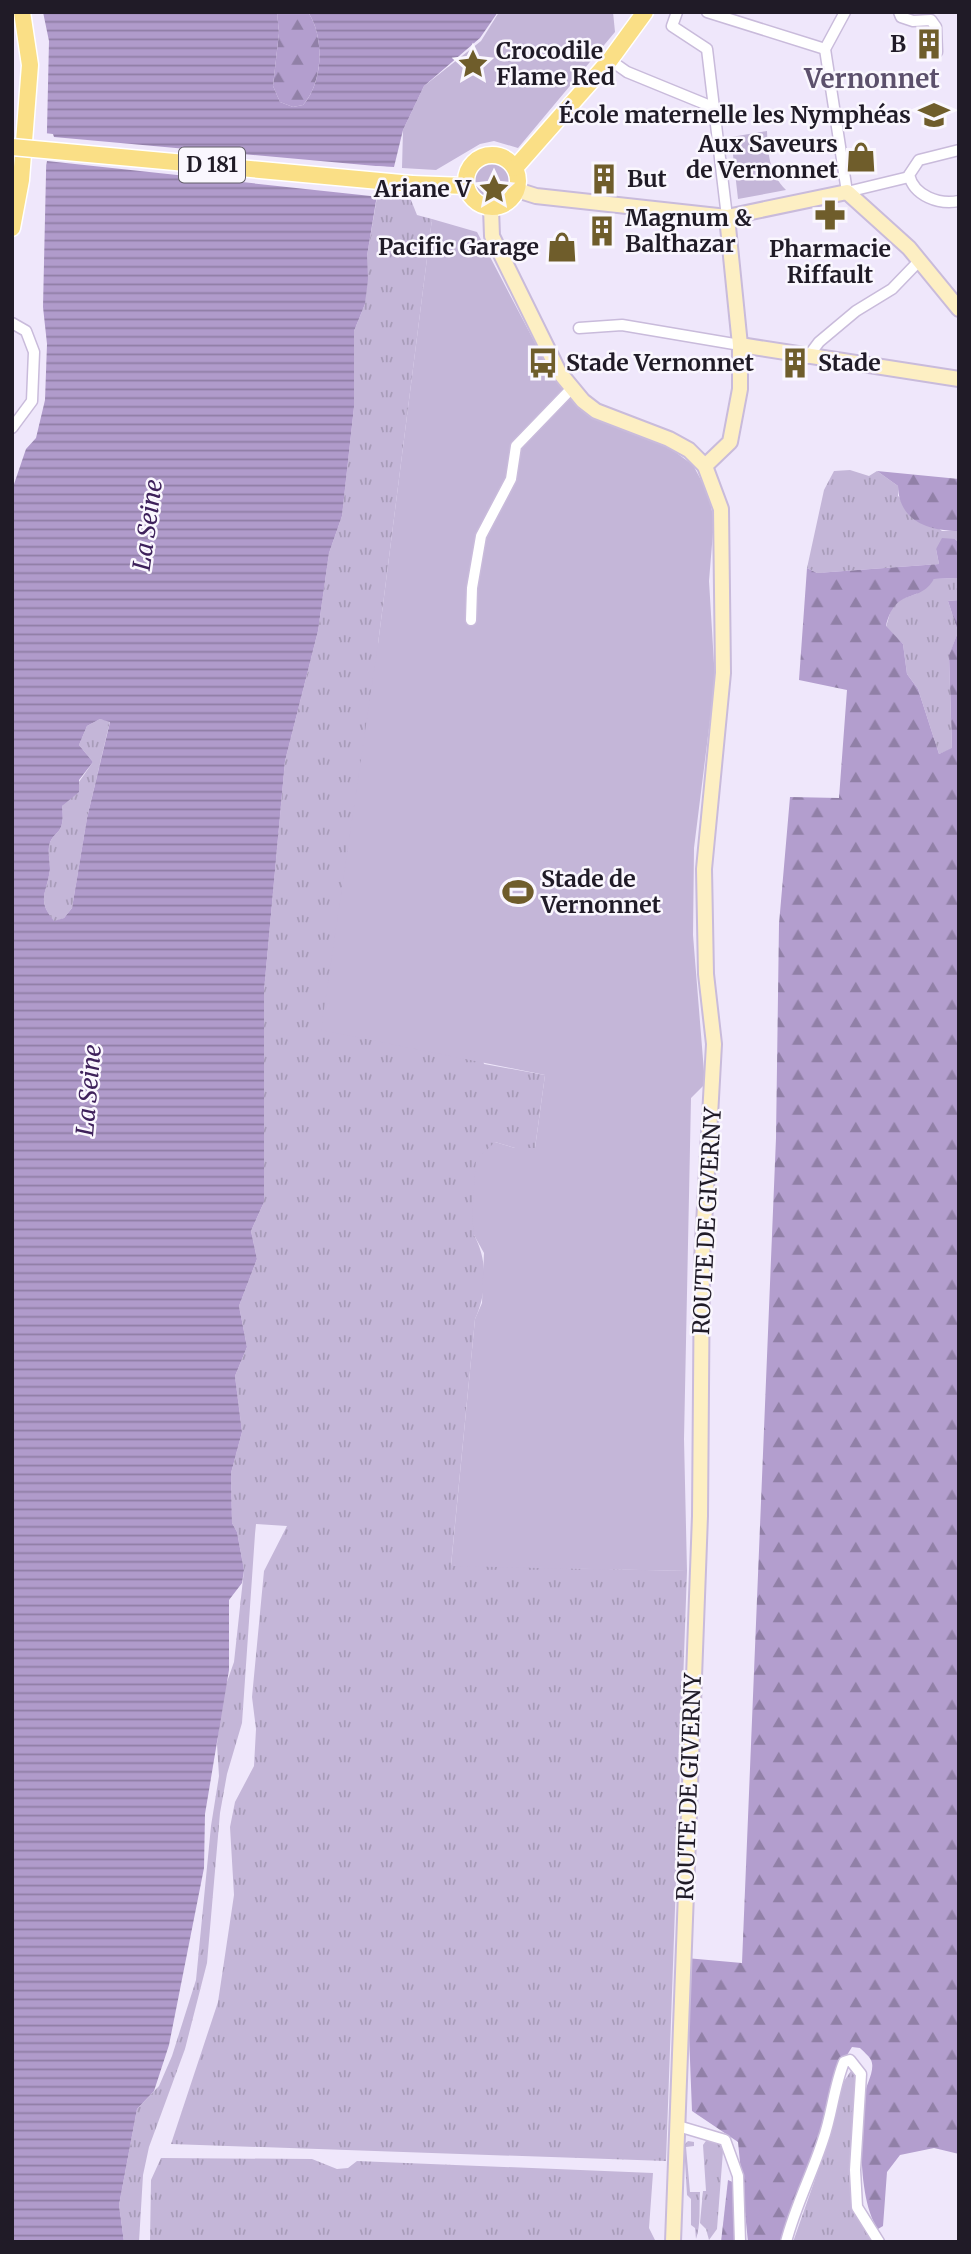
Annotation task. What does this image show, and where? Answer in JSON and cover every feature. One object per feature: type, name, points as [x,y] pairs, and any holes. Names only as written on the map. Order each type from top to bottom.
[{"type":"main road","points":[[14,12],[25,29]]},
{"type":"main road","points":[[12,228],[20,180],[30,65],[22,12]]},
{"type":"main road","points":[[515,168],[610,60],[645,12]]},
{"type":"main road","name":"D 181","points":[[12,147],[412,184],[466,186]]},
{"type":"main road","points":[[483,156],[501,156],[515,168],[518,176],[516,190],[508,202],[491,208],[473,200],[466,186],[469,168],[483,156]]},
{"type":"main road","points":[[516,190],[536,196],[727,217],[847,192],[920,260],[959,309]]},
{"type":"main road","points":[[491,208],[492,236],[559,372],[571,388],[596,411],[669,439],[689,450],[705,466],[730,442],[740,389],[740,345],[727,217]]},
{"type":"main road","points":[[740,345],[807,358],[959,379]]},
{"type":"main road","name":"ROUTE DE GIVERNY","points":[[673,2242],[700,1516],[702,1260],[715,1044],[706,974],[704,869],[723,673],[721,509],[705,466]]},
{"type":"street","points":[[677,12],[672,26],[707,49],[727,217]]},
{"type":"street","points":[[899,12],[901,17],[913,21],[931,20],[936,27],[937,51]]},
{"type":"street","points":[[710,13],[825,49]]},
{"type":"street","points":[[845,13],[825,49],[847,192],[909,177]]},
{"type":"street","points":[[610,60],[627,72],[715,108]]},
{"type":"street","points":[[959,150],[919,160],[911,168],[909,177],[914,187],[927,197],[947,203],[959,201]]},
{"type":"street","points":[[807,358],[820,342],[856,311],[892,289],[920,260]]},
{"type":"street","points":[[12,323],[26,331],[34,352],[32,401],[12,428]]},
{"type":"street","points":[[579,328],[622,325],[740,345]]},
{"type":"street","points":[[471,620],[472,588],[481,536],[511,479],[516,446],[571,388]]},
{"type":"street","points":[[786,2242],[824,2139],[839,2075],[844,2062],[850,2060],[861,2074],[855,2170],[857,2207],[879,2242]]},
{"type":"street","points":[[678,2126],[725,2140],[738,2176],[740,2242]]},
{"type":"green space","points":[[277,12],[308,12],[317,34],[318,72],[310,96],[303,105],[293,107],[280,102],[273,86],[279,33]]},
{"type":"green space","points":[[499,12],[613,12],[615,32],[518,148],[494,141],[480,144],[436,170],[402,168],[403,130],[424,86],[481,41]]},
{"type":"green space","points":[[767,131],[773,170],[786,190],[738,199],[731,137]]},
{"type":"green space","points":[[491,162],[505,167],[510,181],[505,195],[491,200],[477,195],[472,181],[477,167]]},
{"type":"green space","points":[[377,197],[411,200],[417,215],[432,219],[378,644],[484,1064],[545,1075],[535,1148],[515,1148],[495,1142],[474,1235],[482,1255],[484,1288],[475,1319],[451,1565],[687,1571],[666,2161],[171,2144],[218,2002],[234,1895],[230,1827],[235,1802],[254,1766],[256,1729],[252,1697],[264,1571],[287,1526],[256,1524],[242,1723],[227,1774],[220,1813],[207,1963],[185,2049],[149,2147],[143,2175],[139,2242],[124,2242],[119,2205],[137,2109],[159,2086],[172,2056],[196,1980],[211,1826],[219,1776],[217,1744],[222,1696],[234,1662],[244,1570],[237,1532],[232,1523],[231,1473],[242,1432],[235,1376],[247,1347],[239,1306],[257,1259],[251,1231],[264,1202],[264,991],[285,761],[318,631],[329,553],[342,516],[354,407],[354,331],[365,304],[367,256]]},
{"type":"green space","name":"Stade de Vernonnet","points":[[432,219],[477,232],[553,377],[588,414],[667,446],[693,465],[708,493],[714,520],[709,581],[715,680],[694,848],[693,935],[705,1084],[691,1098],[684,1439],[687,1571],[451,1566],[475,1319],[482,1303],[484,1253],[474,1235],[472,1215],[476,1160],[495,1142],[515,1148],[535,1148],[545,1075],[321,1030],[378,644]]},
{"type":"green space","points":[[850,470],[869,476],[877,471],[898,486],[898,496],[942,531],[959,531],[959,543],[955,539],[936,549],[939,564],[817,573],[807,568],[824,490],[834,471]]},
{"type":"green space","points":[[877,471],[959,479],[959,531],[937,529],[917,522],[904,508],[898,486]]},
{"type":"green space","points":[[942,538],[955,539],[959,543],[957,578],[934,579],[922,592],[902,600],[890,613],[886,626],[903,644],[907,674],[918,689],[939,754],[952,748],[949,655],[958,632],[948,601],[959,600],[959,2154],[934,2148],[900,2155],[887,2172],[883,2226],[878,2229],[871,2217],[867,2201],[862,2165],[864,2097],[872,2064],[860,2048],[852,2047],[839,2068],[834,2098],[784,2242],[748,2242],[738,2142],[692,2111],[686,1958],[742,1963],[776,1138],[779,924],[790,797],[839,798],[847,690],[799,680],[807,568],[817,573],[939,564],[936,549]]},
{"type":"green space","points":[[959,571],[959,600],[948,601],[958,632],[949,656],[952,749],[939,754],[918,689],[907,674],[903,644],[886,627],[892,606],[901,599],[916,594],[934,579],[956,578]]},
{"type":"green space","points":[[100,719],[110,721],[87,818],[72,908],[64,918],[54,922],[44,901],[50,869],[49,847],[62,823],[62,806],[93,762],[79,745],[87,726]]},
{"type":"green space","points":[[853,2068],[859,2075],[856,2114],[858,2185],[866,2226],[874,2242],[793,2242],[825,2151],[844,2081]]},
{"type":"green space","points":[[708,2138],[719,2142],[723,2151],[717,2229],[709,2240],[706,2229],[700,2223],[703,2191],[706,2191],[703,2145]]},
{"type":"green space","points":[[688,2141],[694,2142],[694,2146],[686,2147],[690,2192],[700,2192],[696,2239],[695,2228],[691,2225],[691,2199],[687,2195],[684,2145]]},
{"type":"green space","points":[[161,2158],[312,2159],[337,2169],[348,2168],[357,2161],[653,2173],[649,2228],[656,2242],[150,2242],[151,2180]]},
{"type":"green space","points":[[728,2180],[735,2183],[738,2242],[721,2242]]},
{"type":"water","name":"La Seine","points":[[43,12],[277,12],[279,33],[273,86],[280,102],[293,107],[303,105],[310,96],[318,72],[317,34],[308,12],[498,12],[480,38],[424,86],[403,130],[394,167],[376,166],[377,195],[367,256],[365,304],[354,331],[354,407],[342,516],[329,553],[318,631],[285,761],[264,991],[264,1202],[251,1231],[257,1259],[239,1306],[247,1347],[235,1376],[242,1432],[231,1473],[232,1523],[237,1532],[244,1570],[242,1583],[229,1600],[229,1670],[205,1814],[204,1868],[169,2045],[154,2091],[137,2109],[119,2205],[124,2242],[12,2242],[12,490],[26,449],[36,438],[45,400],[47,344],[43,307],[49,41]],"holes":[[[100,719],[110,722],[87,818],[72,908],[64,918],[54,921],[44,901],[50,869],[49,847],[62,823],[62,806],[79,792],[79,780],[93,762],[79,745],[87,726]]]},
{"type":"pier","points":[[44,133],[53,134],[54,137],[398,168],[394,171],[379,170],[380,197],[47,161],[46,165]]},
{"type":"place","name":"B","points":[[929,44]]},
{"type":"place","name":"Crocodile Flame Red","points":[[473,64]]},
{"type":"place","name":"École maternelle les Nymphéas","points":[[934,115]]},
{"type":"place","name":"Aux Saveurs de Vernonnet","points":[[861,157]]},
{"type":"place","name":"But","points":[[604,179]]},
{"type":"place","name":"Ariane V","points":[[494,189]]},
{"type":"place","name":"Pharmacie Riffault","points":[[830,215]]},
{"type":"place","name":"Magnum & Balthazar","points":[[602,231]]},
{"type":"place","name":"Pacific Garage","points":[[562,247]]},
{"type":"place","name":"Stade Vernonnet","points":[[543,363]]},
{"type":"place","name":"Stade","points":[[795,363]]},
{"type":"place","name":"Stade de Vernonnet","points":[[518,892]]},
{"type":"district","name":"Vernonnet","points":[[872,79]]}]
